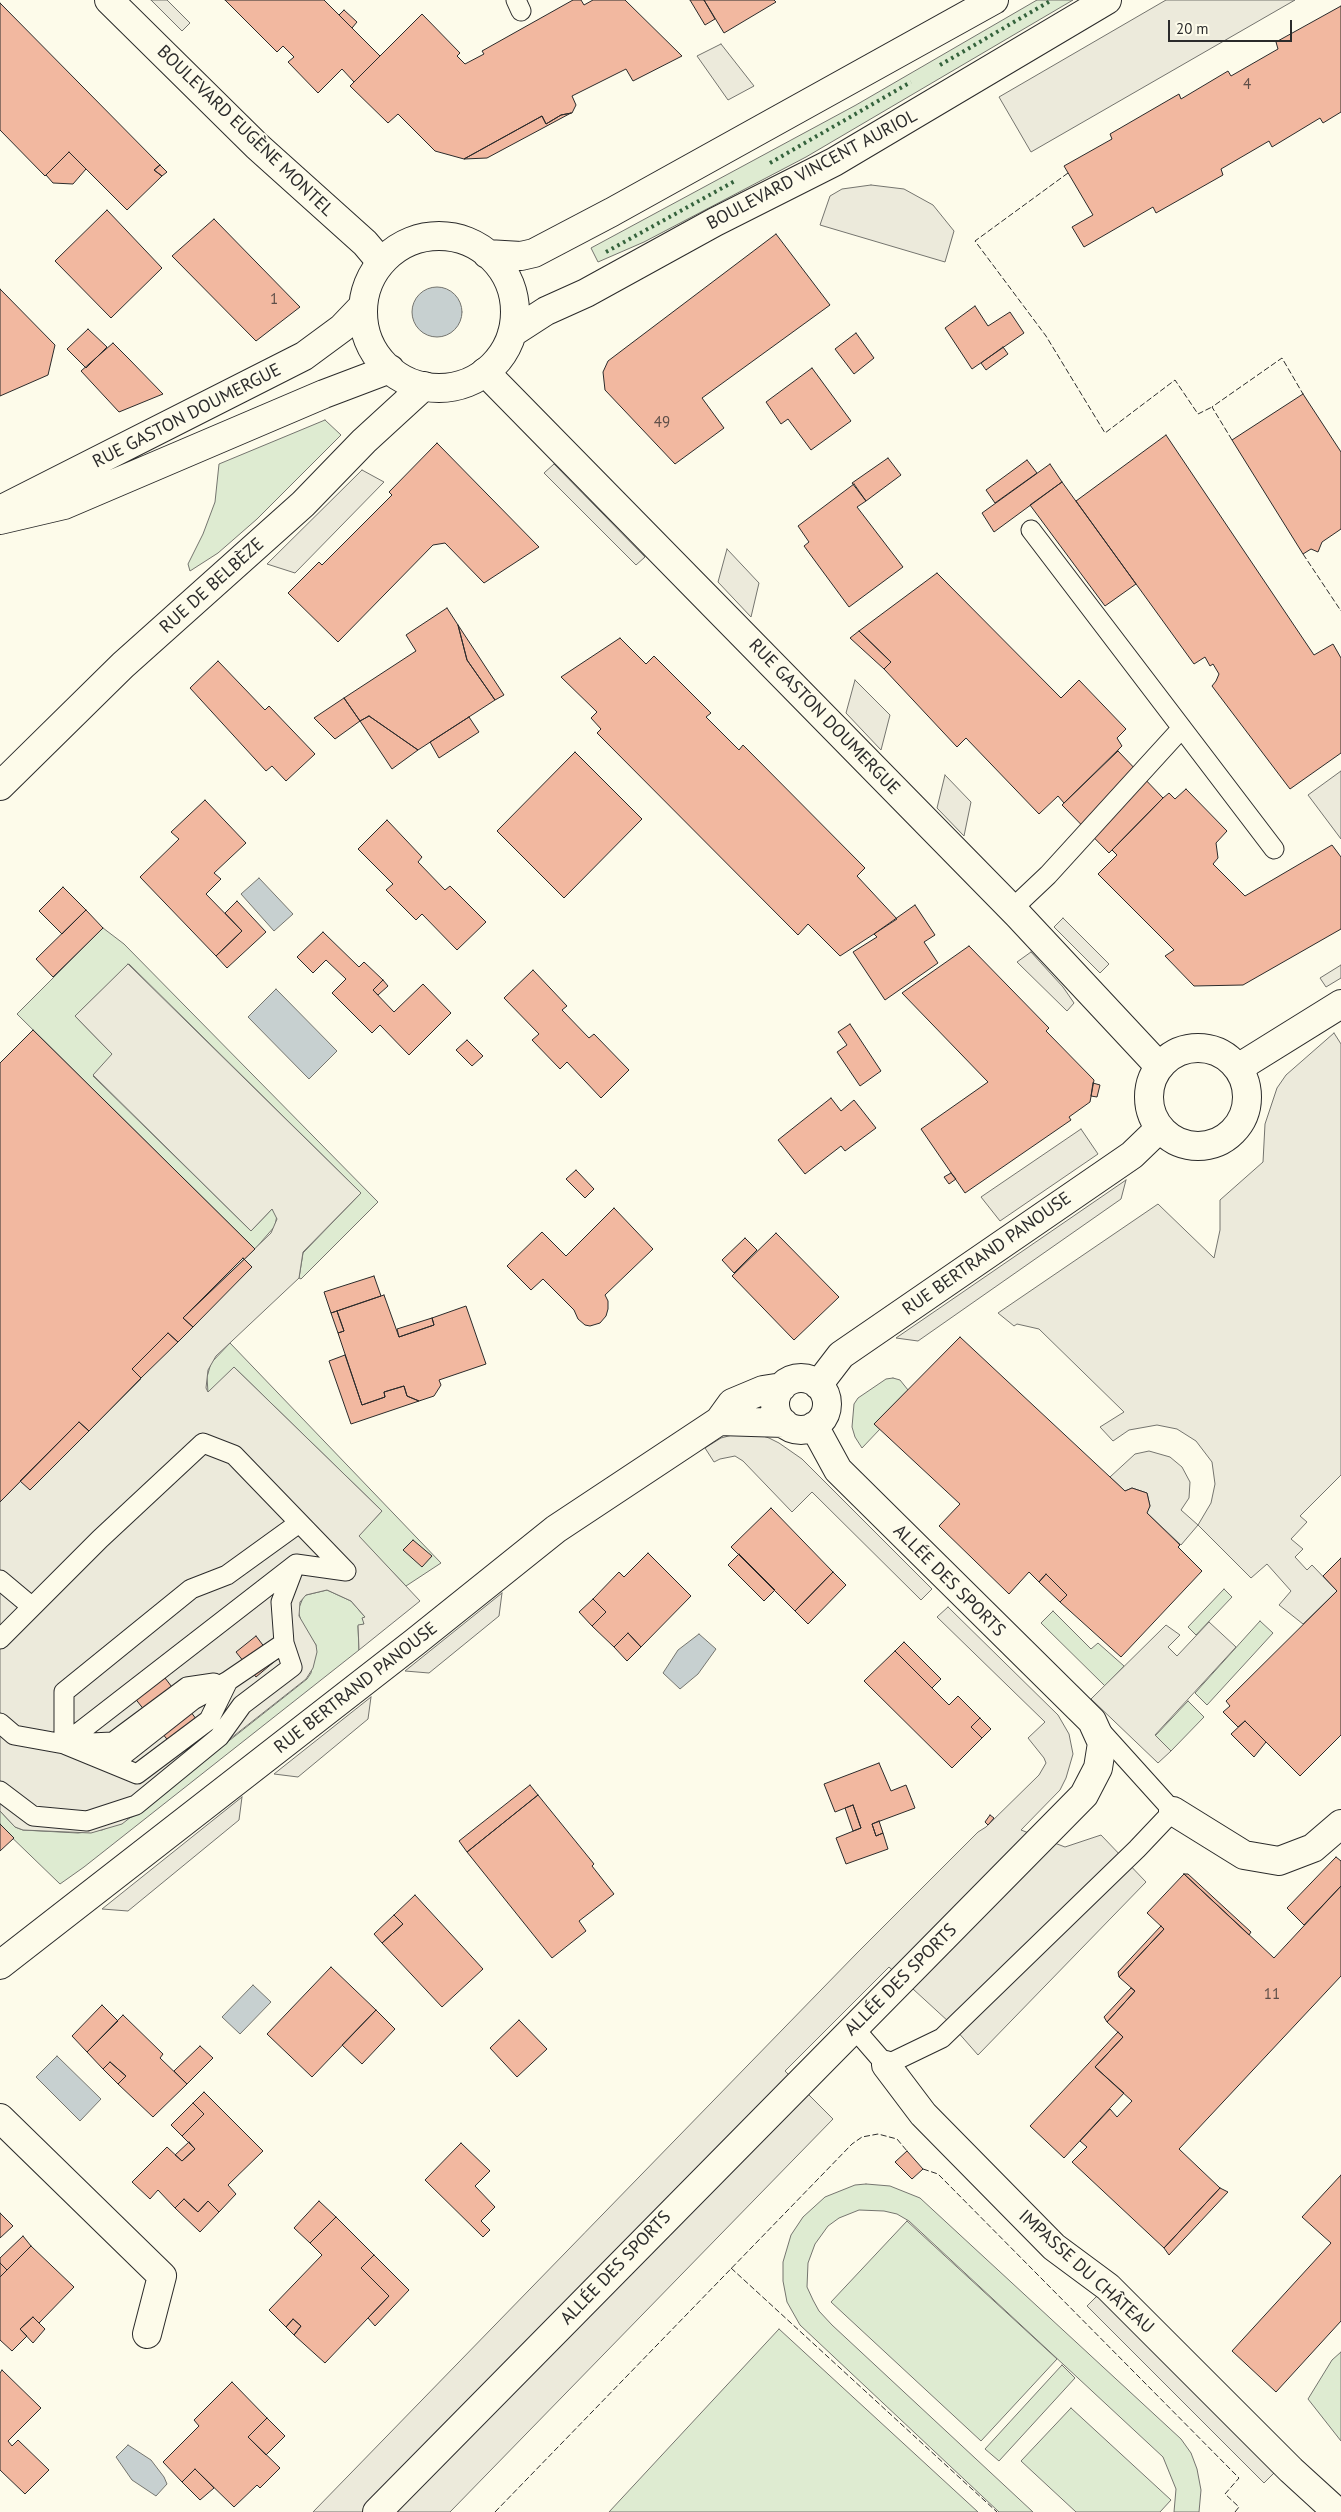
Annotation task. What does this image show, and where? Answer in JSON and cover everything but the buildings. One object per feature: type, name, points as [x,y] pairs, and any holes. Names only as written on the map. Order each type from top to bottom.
[{"type":"street","name":"BOULEVARD EUGÈNE MONTEL","points":[[109,0],[257,146],[365,243],[381,262]]},
{"type":"street","points":[[487,254],[521,256],[534,253],[612,212],[994,0]]},
{"type":"street","name":"BOULEVARD VINCENT AURIOL","points":[[512,334],[546,311],[586,292],[714,222],[834,162],[1108,0]]},
{"type":"street","points":[[444,236],[467,242],[487,254],[503,270],[514,290],[516,311],[512,334],[498,359],[485,372],[472,380],[441,388],[424,386],[406,380],[390,369],[374,352],[365,330],[363,306],[368,282],[381,262],[399,247],[421,238],[444,236]]},
{"type":"street","name":"RUE GASTON DOUMERGUE","points":[[0,510],[304,356],[342,328],[363,306]]},
{"type":"street","name":"RUE GASTON DOUMERGUE","points":[[0,520],[64,505],[324,394],[390,369]]},
{"type":"street","name":"RUE GASTON DOUMERGUE","points":[[485,372],[1012,909],[1159,1066]]},
{"type":"street","name":"RUE DE BELBÈZE","points":[[0,786],[123,665],[303,504],[370,435],[424,386]]},
{"type":"street","points":[[1238,1068],[1341,1004]]},
{"type":"street","points":[[1199,1048],[1220,1054],[1238,1068],[1247,1089],[1247,1101],[1245,1113],[1239,1124],[1229,1134],[1216,1142],[1201,1146],[1172,1138],[1160,1128],[1150,1104],[1149,1091],[1159,1066],[1170,1056],[1184,1050],[1199,1048]]},
{"type":"street","name":"RUE BERTRAND PANOUSE","points":[[818,1385],[841,1355],[1132,1155],[1160,1128]]},
{"type":"street","points":[[719,1422],[784,1423],[799,1430],[814,1426],[826,1410],[826,1396],[818,1385],[804,1378],[788,1382],[782,1387],[775,1402],[776,1409],[784,1423]]},
{"type":"street","name":"RUE BERTRAND PANOUSE","points":[[0,1965],[415,1642],[556,1529],[719,1422],[732,1403],[763,1390],[782,1387]]},
{"type":"street","name":"ALLÉE DES SPORTS","points":[[377,2512],[853,2027],[1084,1795],[1098,1768],[1102,1743],[1092,1721],[838,1470],[814,1426]]},
{"type":"street","points":[[1173,1811],[1244,1855],[1279,1861],[1313,1848],[1341,1824]]},
{"type":"street","name":"IMPASSE DU CHÂTEAU","points":[[886,2065],[923,2114],[1054,2247],[1108,2287],[1291,2470],[1337,2512]]},
{"type":"street","points":[[0,2118],[162,2276],[147,2334]]},
{"type":"lane","points":[[1030,530],[1274,849]]},
{"type":"lane","points":[[1012,909],[1048,875],[1182,728]]},
{"type":"lane","points":[[0,1639],[31,1606],[203,1443],[234,1455],[346,1572],[296,1564],[64,1744]]},
{"type":"lane","points":[[64,1744],[64,1692],[191,1589],[227,1575],[299,1523]]},
{"type":"lane","points":[[0,1791],[34,1816],[42,1817],[87,1821],[136,1805],[219,1737],[242,1705],[292,1667],[284,1643],[281,1602],[296,1564]]},
{"type":"lane","points":[[0,1580],[31,1606]]},
{"type":"lane","points":[[0,1723],[14,1735],[122,1756],[193,1700],[228,1681],[284,1643]]},
{"type":"lane","points":[[64,1744],[137,1774],[209,1720],[228,1681]]},
{"type":"lane","points":[[853,2027],[886,2065],[942,2038],[1137,1849],[1173,1811],[1092,1721]]},
{"type":"green space","points":[[1037,0],[1073,0],[806,157],[644,242],[598,262],[591,248],[856,105]]},
{"type":"green space","points":[[325,420],[341,435],[257,519],[218,553],[190,571],[188,564],[203,534],[215,502],[219,464]]},
{"type":"green space","points":[[103,928],[124,944],[378,1202],[301,1279],[299,1278],[303,1253],[361,1193],[129,964],[75,1016],[113,1055],[93,1076],[251,1231],[272,1209],[277,1215],[275,1226],[255,1249],[17,1014]]},
{"type":"green space","points":[[230,1343],[441,1563],[406,1586],[358,1536],[382,1511],[235,1368],[208,1393],[207,1377],[211,1363]]},
{"type":"green space","points":[[886,1379],[900,1380],[908,1390],[874,1424],[880,1429],[862,1448],[855,1437],[852,1427],[854,1404],[858,1398]]},
{"type":"green space","points":[[1224,1589],[1232,1597],[1196,1635],[1188,1627]]},
{"type":"green space","points":[[327,1590],[351,1601],[365,1617],[364,1624],[358,1626],[359,1650],[84,1867],[60,1884],[0,1826],[0,1811],[15,1827],[23,1830],[78,1833],[102,1830],[134,1816],[307,1679],[311,1673],[316,1645],[302,1625],[298,1610],[306,1595]]},
{"type":"green space","points":[[1053,1611],[1091,1649],[1098,1643],[1124,1666],[1105,1686],[1041,1623]]},
{"type":"green space","points":[[1260,1621],[1273,1633],[1207,1705],[1195,1693]]},
{"type":"green space","points":[[1188,1701],[1204,1717],[1171,1751],[1155,1736]]},
{"type":"green space","points":[[855,2185],[890,2186],[920,2198],[1181,2439],[1191,2453],[1197,2469],[1201,2490],[1199,2512],[1174,2512],[1176,2489],[1163,2457],[909,2221],[897,2214],[884,2211],[859,2210],[839,2218],[828,2226],[815,2244],[808,2263],[807,2287],[819,2311],[832,2325],[1033,2512],[999,2512],[800,2325],[787,2302],[783,2281],[783,2262],[791,2235],[803,2217],[825,2197]]},
{"type":"green space","points":[[907,2221],[1057,2359],[981,2441],[831,2302]]},
{"type":"green space","points":[[779,2329],[978,2512],[609,2512]]},
{"type":"green space","points":[[1341,2352],[1341,2441],[1308,2399],[1332,2360]]},
{"type":"green space","points":[[1062,2365],[1075,2378],[999,2461],[985,2449]]},
{"type":"green space","points":[[1071,2408],[1171,2500],[1160,2512],[1076,2512],[1021,2461]]},
{"type":"shaded area","points":[[151,0],[167,0],[190,23],[182,31]]},
{"type":"shaded area","points":[[1166,0],[1295,0],[1031,152],[999,97]]},
{"type":"shaded area","points":[[721,44],[754,86],[728,100],[697,56]]},
{"type":"shaded area","points":[[871,185],[904,189],[933,205],[954,231],[945,262],[820,225],[830,196],[842,189]]},
{"type":"shaded area","points":[[432,287],[442,287],[455,294],[462,307],[462,317],[455,330],[442,337],[432,337],[423,333],[416,326],[412,317],[412,307],[416,298],[423,291]]},
{"type":"shaded area","points":[[554,464],[645,557],[636,565],[544,473]]},
{"type":"shaded area","points":[[362,470],[384,482],[295,573],[267,564]]},
{"type":"shaded area","points":[[727,549],[759,583],[751,617],[718,582]]},
{"type":"shaded area","points":[[855,680],[890,715],[881,750],[846,713]]},
{"type":"shaded area","points":[[1341,771],[1341,839],[1308,795]]},
{"type":"shaded area","points":[[945,775],[971,802],[964,836],[937,808]]},
{"type":"shaded area","points":[[259,878],[293,914],[274,931],[241,894]]},
{"type":"shaded area","points":[[1063,918],[1109,964],[1100,973],[1054,927]]},
{"type":"shaded area","points":[[1031,952],[1063,987],[1074,1003],[1067,1011],[1017,962]]},
{"type":"shaded area","points":[[128,964],[361,1193],[303,1252],[299,1278],[216,1356],[208,1370],[206,1388],[208,1392],[234,1367],[382,1511],[359,1536],[420,1601],[359,1650],[358,1625],[364,1624],[362,1618],[365,1617],[351,1601],[327,1590],[306,1595],[300,1602],[299,1616],[316,1645],[317,1652],[313,1668],[306,1679],[122,1824],[91,1833],[23,1830],[15,1827],[0,1811],[0,1502],[79,1422],[89,1431],[141,1379],[132,1369],[178,1342],[193,1327],[183,1318],[271,1233],[277,1219],[272,1209],[251,1231],[93,1075],[112,1054],[75,1016]]},
{"type":"shaded area","points":[[1341,965],[1341,978],[1326,987],[1320,978]]},
{"type":"shaded area","points":[[276,989],[337,1051],[309,1079],[248,1017]]},
{"type":"shaded area","points":[[1334,1033],[1341,1044],[1341,1475],[1300,1516],[1307,1522],[1291,1539],[1303,1549],[1295,1557],[1307,1570],[1312,1565],[1337,1591],[1303,1624],[1279,1605],[1291,1591],[1267,1564],[1251,1578],[1198,1525],[1211,1503],[1215,1484],[1212,1462],[1196,1441],[1177,1429],[1157,1425],[1129,1430],[1113,1441],[1100,1427],[1124,1412],[1039,1329],[1017,1324],[1014,1326],[998,1313],[1158,1204],[1214,1258],[1220,1230],[1220,1200],[1263,1162],[1265,1124],[1277,1088],[1286,1075]]},
{"type":"shaded area","points":[[1081,1129],[1098,1154],[1000,1221],[981,1197]]},
{"type":"shaded area","points":[[1126,1180],[1121,1199],[918,1341],[896,1338]]},
{"type":"shaded area","points":[[736,1434],[757,1434],[769,1438],[802,1459],[932,1589],[921,1600],[812,1492],[792,1512],[743,1461],[735,1456],[714,1462],[705,1448],[721,1438]]},
{"type":"shaded area","points":[[1149,1451],[1170,1457],[1182,1467],[1190,1482],[1189,1498],[1181,1510],[1198,1525],[1181,1545],[1146,1512],[1150,1506],[1147,1493],[1132,1488],[1125,1491],[1110,1477],[1135,1454]]},
{"type":"shaded area","points":[[502,1593],[499,1616],[429,1673],[405,1671]]},
{"type":"shaded area","points":[[948,1607],[1058,1715],[1069,1734],[1073,1754],[1066,1778],[1060,1790],[1021,1830],[1065,1847],[1101,1835],[1146,1882],[978,2055],[949,2022],[889,1967],[785,2071],[833,2119],[450,2512],[313,2512],[857,1953],[978,1832],[986,1827],[1039,1775],[1046,1763],[1028,1738],[1045,1722],[937,1617]]},
{"type":"shaded area","points":[[1209,1622],[1236,1647],[1155,1735],[1171,1751],[1158,1763],[1091,1699],[1166,1625],[1180,1635],[1168,1647],[1177,1656]]},
{"type":"shaded area","points":[[699,1634],[716,1649],[698,1674],[680,1689],[663,1673],[678,1650]]},
{"type":"shaded area","points":[[371,1697],[368,1719],[298,1777],[274,1774]]},
{"type":"shaded area","points":[[242,1797],[239,1820],[128,1911],[102,1909]]},
{"type":"shaded area","points":[[253,1985],[271,2002],[240,2034],[222,2017]]},
{"type":"shaded area","points":[[57,2056],[101,2099],[80,2121],[36,2077]]},
{"type":"shaded area","points":[[1097,2296],[1274,2473],[1264,2483],[1087,2306]]},
{"type":"shaded area","points":[[128,2445],[151,2460],[164,2477],[167,2484],[156,2496],[132,2480],[116,2457]]},
{"type":"hedge","points":[[940,65],[1052,0]]},
{"type":"hedge","points":[[770,163],[911,82]]},
{"type":"hedge","points":[[606,252],[735,181]]},
{"type":"fence","points":[[1068,173],[975,241],[1046,336],[1105,433],[1175,380],[1198,414],[1212,407]]},
{"type":"fence","points":[[1232,440],[1212,407],[1282,358],[1303,394]]},
{"type":"fence","points":[[1303,554],[1341,611]]},
{"type":"fence","points":[[495,2512],[852,2144],[862,2137],[878,2134],[897,2139],[907,2151]]},
{"type":"fence","points":[[923,2169],[938,2174],[1239,2478],[1225,2494],[1239,2507],[1235,2512]]},
{"type":"fence","points":[[731,2268],[997,2512]]}]
